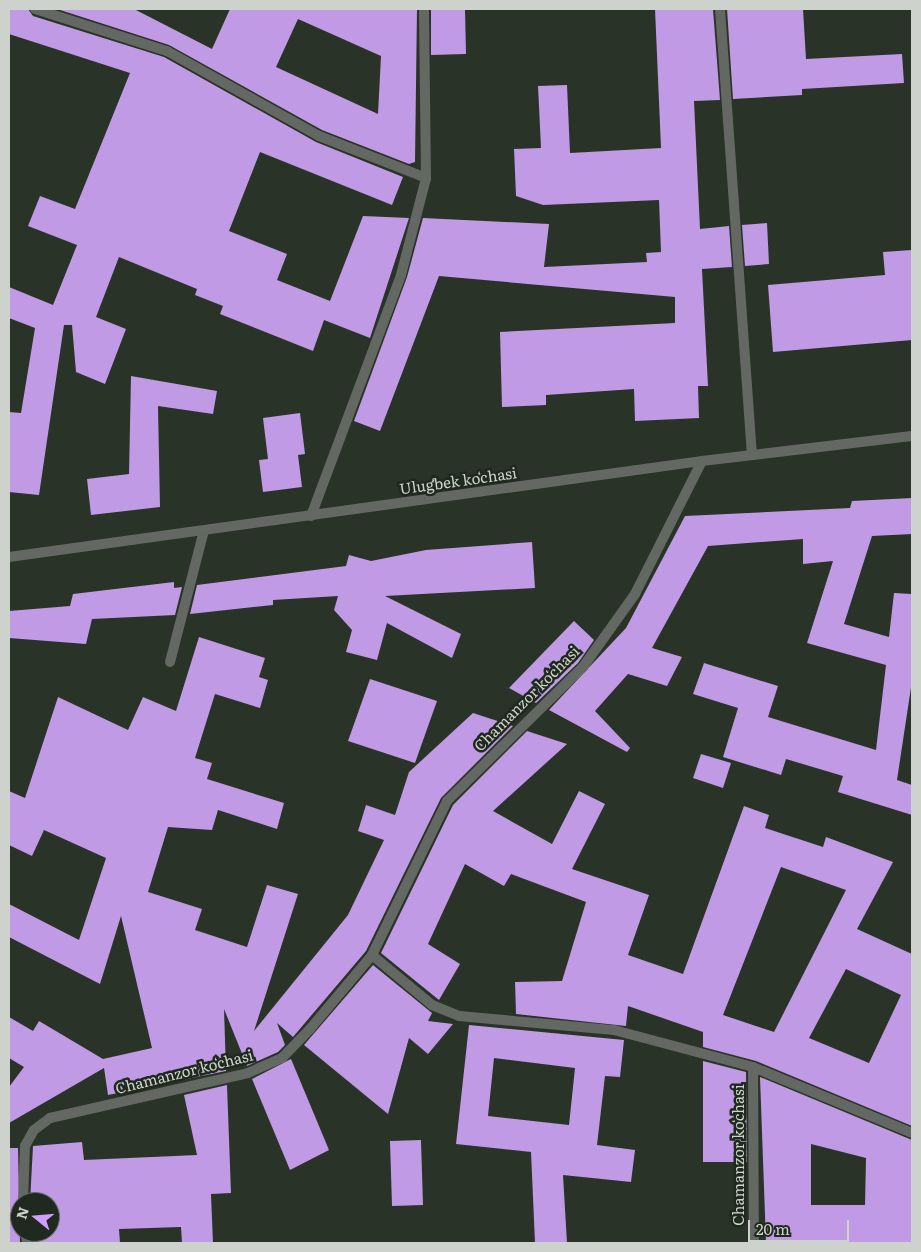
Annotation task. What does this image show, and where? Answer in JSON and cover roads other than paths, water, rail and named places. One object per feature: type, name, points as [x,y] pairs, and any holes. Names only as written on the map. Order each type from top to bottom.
[{"type":"street","points":[[36,9],[168,51],[319,136],[426,178]]},
{"type":"street","points":[[311,516],[401,275],[426,178],[424,9]]},
{"type":"street","points":[[720,9],[752,455]]},
{"type":"street","name":"Ulugʻbek koʻchasi","points":[[9,557],[702,461],[912,436]]},
{"type":"street","name":"Chamanzor koʻchasi","points":[[22,1192],[21,1171],[25,1146],[34,1130],[50,1118],[248,1073],[282,1058],[372,955],[447,801],[583,667],[635,594],[702,461]]},
{"type":"street","points":[[170,662],[204,531]]},
{"type":"street","name":"Chamanzor koʻchasi","points":[[372,955],[432,1005],[459,1016],[614,1030],[753,1067],[912,1133]]},
{"type":"street","name":"Chamanzor koʻchasi","points":[[753,1067],[754,1243]]}]
